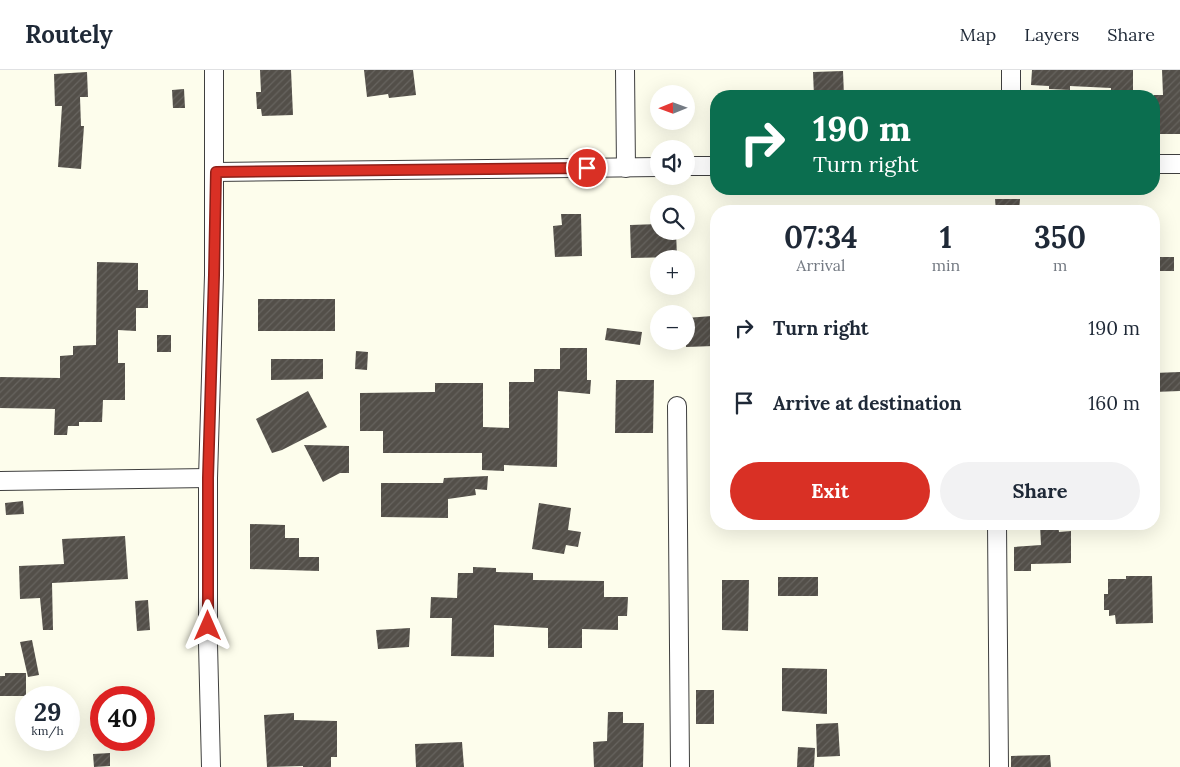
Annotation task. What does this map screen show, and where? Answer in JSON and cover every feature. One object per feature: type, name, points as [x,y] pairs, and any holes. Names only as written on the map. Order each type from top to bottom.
[{"type":"street","points":[[211,767],[208,644],[208,478],[216,172],[214,70]]},
{"type":"street","points":[[625,70],[626,168]]},
{"type":"street","points":[[1011,70],[1011,90]]},
{"type":"street","points":[[1160,164],[1180,164]]},
{"type":"street","points":[[695,166],[710,166]]},
{"type":"street","points":[[216,172],[650,167]]},
{"type":"street","points":[[677,406],[680,767]]},
{"type":"street","points":[[0,481],[208,478]]},
{"type":"street","points":[[997,530],[1000,767]]},
{"type":"building","points":[[260,70],[291,70],[293,115],[262,116],[261,109],[257,109],[256,92],[261,92]]},
{"type":"building","points":[[364,70],[413,70],[416,95],[389,98],[388,94],[367,97]]},
{"type":"building","points":[[1032,70],[1133,70],[1133,90],[1070,86],[1070,90],[1049,89],[1049,86],[1031,85]]},
{"type":"building","points":[[1162,70],[1180,70],[1180,134],[1160,134],[1160,95],[1163,95]]},
{"type":"building","points":[[843,71],[844,90],[814,90],[813,72]]},
{"type":"building","points":[[87,72],[88,97],[80,97],[81,126],[84,126],[81,169],[58,167],[62,106],[55,106],[54,74]]},
{"type":"building","points":[[184,89],[185,108],[173,108],[172,90]]},
{"type":"building","points":[[995,199],[1020,199],[1020,205],[996,205]]},
{"type":"building","points":[[561,214],[581,214],[582,256],[555,257],[553,226],[562,225]]},
{"type":"building","points":[[650,224],[650,240],[676,240],[677,250],[650,250],[650,258],[631,258],[630,225]]},
{"type":"building","points":[[1160,257],[1174,257],[1174,271],[1160,271]]},
{"type":"building","points":[[97,262],[138,263],[138,290],[148,290],[148,308],[136,308],[136,331],[118,330],[118,363],[125,363],[125,400],[103,400],[102,422],[79,422],[79,426],[68,426],[67,435],[54,435],[55,409],[0,408],[0,377],[60,378],[60,356],[73,355],[73,346],[96,345]]},
{"type":"building","points":[[258,299],[335,299],[335,331],[258,331]]},
{"type":"building","points":[[710,316],[710,346],[695,347],[695,317]]},
{"type":"building","points":[[607,328],[642,332],[640,345],[605,340]]},
{"type":"building","points":[[157,335],[171,335],[171,352],[157,352]]},
{"type":"building","points":[[560,348],[587,348],[587,380],[591,380],[590,394],[558,391],[557,467],[504,465],[504,471],[482,470],[482,453],[383,453],[383,431],[360,431],[360,393],[435,392],[435,383],[483,383],[483,427],[509,428],[509,382],[534,382],[534,369],[560,369]]},
{"type":"building","points":[[356,351],[368,352],[367,370],[355,369]]},
{"type":"building","points":[[271,359],[323,359],[323,379],[271,380]]},
{"type":"building","points":[[1180,372],[1180,391],[1160,392],[1160,373]]},
{"type":"building","points":[[616,380],[654,380],[653,433],[615,433]]},
{"type":"building","points":[[308,391],[327,427],[282,450],[272,453],[256,419]]},
{"type":"building","points":[[304,445],[349,446],[349,473],[340,473],[323,482]]},
{"type":"building","points":[[488,476],[487,490],[475,489],[476,495],[448,499],[448,518],[381,517],[381,483],[443,483],[444,478]]},
{"type":"building","points":[[23,501],[24,514],[6,515],[5,503]]},
{"type":"building","points":[[539,503],[571,508],[568,530],[581,532],[578,547],[566,545],[564,554],[532,549]]},
{"type":"building","points":[[250,524],[285,525],[285,538],[299,538],[299,557],[319,557],[319,571],[250,569]]},
{"type":"building","points":[[1040,530],[1071,531],[1071,563],[1031,564],[1031,571],[1014,571],[1014,547],[1041,545]]},
{"type":"building","points":[[125,536],[128,579],[52,583],[53,630],[43,630],[40,598],[20,599],[19,566],[64,564],[62,539]]},
{"type":"building","points":[[473,567],[496,568],[496,572],[533,573],[533,580],[604,581],[604,597],[628,597],[627,616],[618,616],[618,630],[582,629],[582,648],[548,648],[548,628],[494,625],[494,657],[451,656],[452,618],[430,618],[431,597],[457,598],[458,573],[473,573]]},
{"type":"building","points":[[1126,576],[1152,576],[1153,623],[1116,624],[1115,615],[1109,616],[1109,610],[1104,610],[1104,594],[1108,594],[1108,579],[1126,579]]},
{"type":"building","points":[[778,577],[818,577],[818,596],[778,596]]},
{"type":"building","points":[[722,580],[749,580],[748,631],[722,630]]},
{"type":"building","points":[[148,600],[150,630],[137,631],[135,601]]},
{"type":"building","points":[[410,628],[409,647],[378,649],[376,630]]},
{"type":"building","points":[[32,640],[39,675],[28,677],[20,642]]},
{"type":"building","points":[[782,668],[827,669],[827,714],[782,711]]},
{"type":"building","points":[[5,673],[26,673],[26,686],[15,686],[15,696],[0,696],[0,676],[5,676]]},
{"type":"building","points":[[696,690],[714,690],[714,724],[696,724]]},
{"type":"building","points":[[608,712],[623,712],[623,723],[644,723],[643,767],[594,767],[593,742],[607,741]]},
{"type":"building","points":[[294,713],[294,720],[337,721],[337,757],[331,757],[331,767],[267,767],[264,715]]},
{"type":"building","points":[[838,723],[840,756],[817,757],[816,724]]},
{"type":"building","points":[[462,742],[464,767],[416,767],[415,744]]},
{"type":"building","points":[[798,747],[815,748],[814,767],[797,767]]},
{"type":"building","points":[[110,753],[110,766],[94,767],[93,754]]},
{"type":"building","points":[[1050,755],[1051,767],[1011,767],[1011,756]]},
{"type":"route","points":[[208,626],[208,478],[216,172],[587,168]]}]
